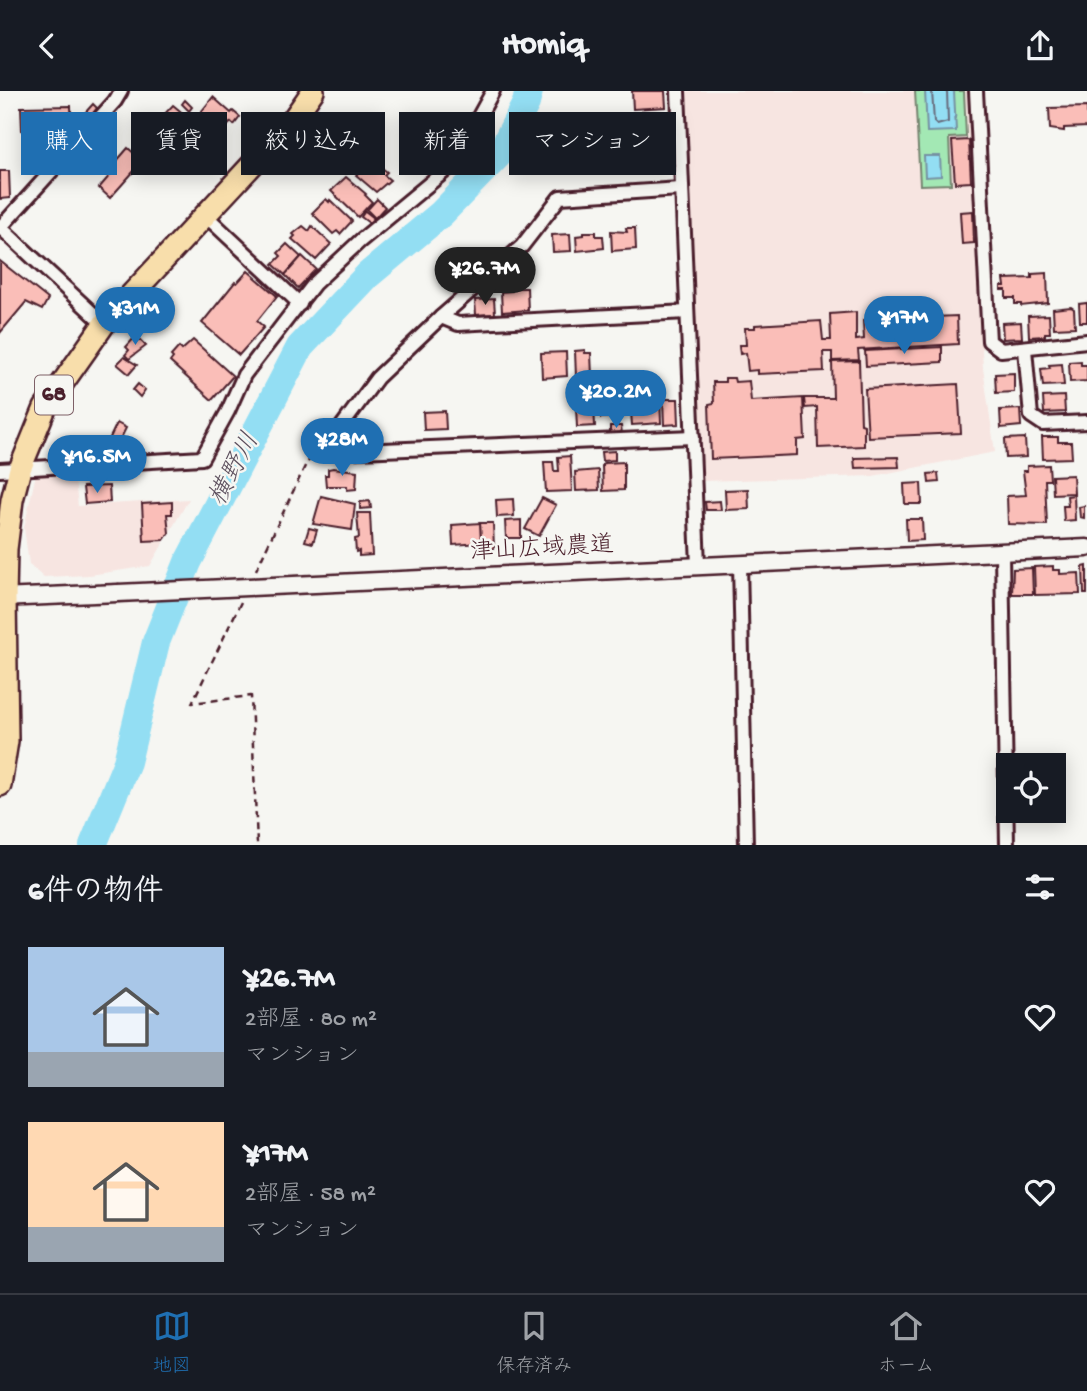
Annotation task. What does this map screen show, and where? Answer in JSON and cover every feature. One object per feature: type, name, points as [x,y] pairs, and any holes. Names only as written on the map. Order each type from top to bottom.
[{"type":"main road","name":"68","points":[[0,785],[7,741],[2,598],[12,500],[10,469],[45,408],[104,324],[204,213],[290,124],[313,91]]},
{"type":"street","points":[[104,324],[0,227],[121,91]]},
{"type":"street","points":[[10,469],[202,458],[244,375],[314,284],[360,240],[452,165],[493,91]]},
{"type":"street","points":[[678,91],[680,189],[698,565]]},
{"type":"street","points":[[976,91],[989,341],[1002,350],[1087,341]]},
{"type":"street","points":[[680,189],[560,197],[522,246],[377,378],[340,430],[336,452],[693,437]]},
{"type":"street","points":[[204,213],[300,304]]},
{"type":"street","points":[[441,317],[458,324],[687,312]]},
{"type":"street","points":[[1025,349],[1031,416],[1043,424],[1087,422]]},
{"type":"street","name":"津山広域農道","points":[[2,598],[1087,548]]},
{"type":"street","points":[[1002,553],[1007,845]]},
{"type":"street","points":[[740,563],[746,845]]},
{"type":"path","points":[[251,580],[307,462],[319,453],[336,452]]},
{"type":"path","points":[[246,593],[192,703],[251,696],[257,845]]},
{"type":"shaded area","points":[[686,91],[968,91],[983,368],[995,452],[873,476],[701,481]]},
{"type":"shaded area","points":[[74,471],[78,506],[189,499],[150,566],[90,575],[44,577],[29,564],[24,528],[36,474]]},
{"type":"green space","points":[[915,91],[964,91],[966,137],[949,138],[951,184],[920,185]]},
{"type":"water","points":[[925,91],[954,91],[956,131],[927,132]]},
{"type":"water","points":[[924,156],[940,156],[941,176],[925,177]]},
{"type":"building","points":[[632,91],[665,91],[666,107],[633,109]]},
{"type":"building","points":[[213,97],[231,113],[233,111],[240,117],[234,125],[231,122],[227,126],[227,112],[201,112]]},
{"type":"building","points":[[185,100],[192,107],[189,111],[182,104]]},
{"type":"building","points":[[93,104],[97,108],[94,112],[86,112]]},
{"type":"building","points":[[173,105],[181,112],[166,112]]},
{"type":"building","points":[[71,106],[71,112],[21,112],[21,107]]},
{"type":"building","points":[[1087,107],[1087,127],[1064,128],[1064,131],[1050,129],[1049,108]]},
{"type":"building","points":[[969,140],[971,182],[955,183],[952,141]]},
{"type":"building","points":[[128,148],[131,151],[131,174],[110,198],[99,188],[110,175],[117,175],[117,161]]},
{"type":"building","points":[[0,171],[9,171],[10,198],[0,199]]},
{"type":"building","points":[[356,175],[384,175],[390,180],[376,192]]},
{"type":"building","points":[[346,177],[372,202],[358,217],[331,191]]},
{"type":"building","points":[[326,199],[352,221],[340,234],[337,231],[333,234],[312,213]]},
{"type":"building","points":[[377,199],[385,207],[375,218],[367,210]]},
{"type":"building","points":[[365,211],[374,218],[369,223],[361,217]]},
{"type":"building","points":[[973,211],[974,243],[962,244],[960,212]]},
{"type":"building","points":[[303,226],[309,231],[312,226],[331,244],[316,260],[292,239],[295,236],[293,234]]},
{"type":"building","points":[[626,228],[635,228],[636,249],[612,251],[611,231],[627,232]]},
{"type":"building","points":[[584,232],[596,232],[596,236],[603,236],[604,248],[577,251],[576,236],[584,235]]},
{"type":"building","points":[[570,234],[571,251],[553,252],[552,235]]},
{"type":"building","points":[[287,244],[301,257],[285,275],[273,264],[281,256],[278,253]]},
{"type":"building","points":[[302,256],[316,269],[298,288],[285,275]]},
{"type":"building","points":[[0,261],[48,299],[42,310],[26,302],[0,333]]},
{"type":"building","points":[[248,271],[277,296],[257,321],[264,327],[239,355],[202,323],[235,282]]},
{"type":"building","points":[[1047,273],[1048,303],[1021,306],[1015,304],[1015,298],[1006,298],[1006,290],[1001,290],[1001,286],[1005,286],[1004,279],[1032,278],[1032,274]]},
{"type":"building","points":[[512,288],[527,288],[528,310],[502,312],[501,292],[512,291]]},
{"type":"building","points":[[494,299],[495,314],[476,315],[475,300]]},
{"type":"building","points":[[1087,303],[1087,322],[1080,322],[1079,304]]},
{"type":"building","points":[[1053,309],[1074,309],[1075,327],[1054,328]]},
{"type":"building","points":[[856,312],[856,340],[864,339],[863,320],[957,316],[958,344],[858,350],[859,360],[832,361],[832,352],[823,352],[824,371],[757,374],[757,370],[748,371],[746,353],[740,354],[739,345],[746,345],[745,328],[821,321],[823,340],[831,340],[830,314]]},
{"type":"building","points":[[1049,315],[1050,333],[1029,337],[1028,316]]},
{"type":"building","points":[[1021,322],[1022,338],[1003,339],[1002,323]]},
{"type":"building","points":[[136,336],[146,346],[129,359],[125,355],[129,350],[126,347]]},
{"type":"building","points":[[193,340],[233,376],[212,400],[170,362],[173,358],[171,356],[179,347],[182,350]]},
{"type":"building","points":[[942,347],[942,362],[866,366],[865,351]]},
{"type":"building","points":[[585,350],[585,353],[591,353],[592,376],[576,377],[575,351]]},
{"type":"building","points":[[566,352],[567,376],[542,378],[541,353]]},
{"type":"building","points":[[124,357],[137,365],[129,374],[117,364]]},
{"type":"building","points":[[859,361],[864,446],[818,448],[817,407],[805,408],[804,398],[833,398],[832,362]]},
{"type":"building","points":[[1081,361],[1081,365],[1087,365],[1087,381],[1070,382],[1069,362]]},
{"type":"building","points":[[1062,364],[1064,385],[1043,386],[1041,369]]},
{"type":"building","points":[[1014,373],[1014,392],[996,393],[995,374]]},
{"type":"building","points":[[725,378],[734,378],[735,382],[749,381],[751,401],[803,398],[805,439],[797,440],[797,455],[711,459],[709,404],[714,403],[713,382],[725,382]]},
{"type":"building","points":[[639,380],[640,387],[628,387],[628,381]]},
{"type":"building","points":[[138,384],[145,390],[140,397],[133,390]]},
{"type":"building","points":[[958,384],[961,433],[868,437],[865,389]]},
{"type":"building","points":[[1064,396],[1065,412],[1044,413],[1043,397]]},
{"type":"building","points":[[646,397],[647,400],[660,399],[661,423],[632,425],[630,398]]},
{"type":"building","points":[[622,399],[623,416],[601,418],[600,401]]},
{"type":"building","points":[[663,399],[678,399],[679,424],[664,425]]},
{"type":"building","points":[[594,406],[595,426],[577,427],[576,407]]},
{"type":"building","points":[[1020,409],[1021,426],[1001,428],[1000,410]]},
{"type":"building","points":[[445,411],[446,429],[424,430],[423,412]]},
{"type":"building","points":[[117,423],[126,428],[116,448],[107,444]]},
{"type":"building","points":[[610,426],[621,426],[622,434],[610,435]]},
{"type":"building","points":[[1042,437],[1058,437],[1058,442],[1071,442],[1072,458],[1043,459]]},
{"type":"building","points":[[1025,438],[1026,457],[1006,458],[1005,439]]},
{"type":"building","points":[[615,451],[615,460],[602,461],[601,452]]},
{"type":"building","points":[[570,456],[572,491],[546,492],[544,462],[553,462],[554,471],[559,471],[558,457]]},
{"type":"building","points":[[898,457],[899,467],[855,468],[854,458]]},
{"type":"building","points":[[624,462],[624,490],[603,491],[604,463]]},
{"type":"building","points":[[1049,465],[1050,480],[1045,480],[1047,525],[1008,524],[1007,496],[1026,495],[1023,471],[1027,471],[1027,466]]},
{"type":"building","points":[[328,469],[357,471],[356,489],[326,486],[325,475],[328,475]]},
{"type":"building","points":[[598,470],[599,490],[576,491],[575,472]]},
{"type":"building","points":[[938,473],[939,482],[929,483],[928,474]]},
{"type":"building","points":[[1073,475],[1074,493],[1053,494],[1052,476]]},
{"type":"building","points":[[921,483],[922,504],[905,504],[904,484]]},
{"type":"building","points":[[109,486],[110,502],[85,504],[83,487]]},
{"type":"building","points":[[748,489],[749,509],[726,510],[725,490]]},
{"type":"building","points":[[1074,495],[1075,520],[1064,521],[1063,506],[1068,506],[1067,496]]},
{"type":"building","points":[[321,496],[355,504],[352,530],[313,524]]},
{"type":"building","points":[[542,498],[556,505],[539,536],[525,529]]},
{"type":"building","points":[[513,499],[514,516],[497,517],[496,500]]},
{"type":"building","points":[[370,501],[371,508],[360,509],[360,502]]},
{"type":"building","points":[[720,501],[721,510],[706,510],[705,502]]},
{"type":"building","points":[[172,502],[172,514],[167,514],[169,533],[164,540],[144,541],[142,504]]},
{"type":"building","points":[[1084,506],[1084,518],[1080,517],[1079,507]]},
{"type":"building","points":[[357,513],[370,513],[372,555],[359,556],[359,551],[356,552],[355,539],[359,538]]},
{"type":"building","points":[[906,519],[922,519],[923,540],[907,541]]},
{"type":"building","points":[[521,520],[521,538],[506,538],[505,521]]},
{"type":"building","points":[[480,523],[493,523],[494,548],[481,549]]},
{"type":"building","points":[[480,523],[481,543],[453,545],[452,525]]},
{"type":"building","points":[[309,528],[317,530],[313,543],[305,541]]},
{"type":"building","points":[[1053,566],[1053,570],[1060,570],[1060,574],[1079,573],[1080,594],[1035,595],[1034,567]]},
{"type":"building","points":[[1087,566],[1087,594],[1084,594],[1083,567]]},
{"type":"building","points":[[1032,568],[1033,594],[1012,594],[1013,569]]},
{"type":"waterway","name":"横野川","points":[[93,845],[127,762],[156,642],[188,562],[300,347],[368,275],[441,214],[501,152],[526,103],[529,91]]}]
